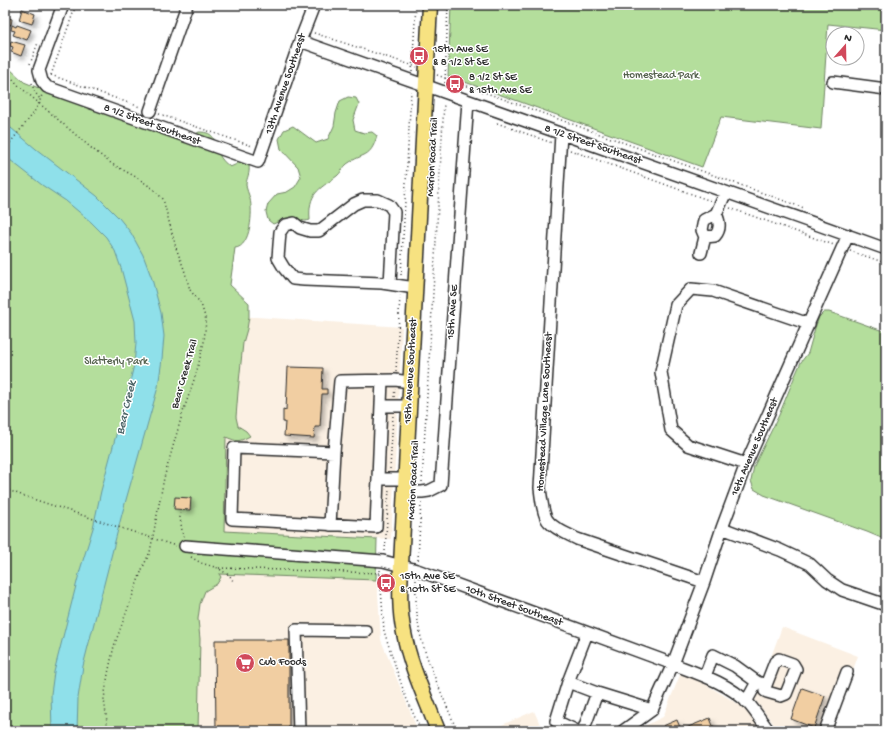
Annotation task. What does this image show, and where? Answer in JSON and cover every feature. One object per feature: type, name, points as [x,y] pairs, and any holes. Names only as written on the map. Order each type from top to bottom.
[{"type":"main road","name":"15th Avenue Southeast","points":[[430,5],[400,604],[403,631],[412,663],[438,731]]},
{"type":"street","name":"8 1/2 Street Southeast","points":[[63,5],[40,70],[42,80],[47,87],[258,162]]},
{"type":"street","points":[[150,111],[187,5]]},
{"type":"street","name":"13th Avenue Southeast","points":[[258,162],[314,5]]},
{"type":"street","name":"8 1/2 Street Southeast","points":[[300,41],[886,249]]},
{"type":"street","points":[[833,82],[886,89]]},
{"type":"street","name":"15th Ave SE","points":[[378,479],[390,479],[422,492],[429,491],[441,485],[468,101]]},
{"type":"street","name":"Homestead Village Lane Southeast","points":[[561,134],[540,488],[542,505],[548,521],[559,530],[577,539],[704,582]]},
{"type":"street","points":[[701,253],[706,237],[715,236],[719,231],[720,224],[716,214],[726,192]]},
{"type":"street","points":[[396,285],[394,212],[389,205],[378,200],[363,200],[354,204],[319,230],[310,231],[300,228],[294,223],[285,225],[280,232],[278,258],[293,279],[382,283],[415,288]]},
{"type":"street","name":"16th Avenue Southeast","points":[[652,710],[673,664],[746,464],[848,236]]},
{"type":"street","points":[[746,464],[688,445],[670,430],[661,372],[676,305],[691,289],[713,291],[809,324]]},
{"type":"street","points":[[334,452],[234,448],[232,519],[376,527],[382,380]]},
{"type":"street","points":[[330,525],[340,381],[396,380],[410,382]]},
{"type":"street","points":[[381,406],[409,406]]},
{"type":"street","points":[[722,528],[780,550],[810,564],[827,580],[842,590],[886,605]]},
{"type":"street","name":"10th Street Southeast","points":[[185,546],[383,561],[417,570],[704,676],[730,690],[746,702],[769,731]]},
{"type":"street","points":[[299,731],[296,630],[366,631]]},
{"type":"street","points":[[577,731],[556,721],[568,682],[587,633]]},
{"type":"street","points":[[704,676],[709,653],[735,666],[762,684],[746,702]]},
{"type":"street","points":[[825,731],[847,672]]},
{"type":"street","points":[[568,682],[596,693],[652,710]]},
{"type":"street","points":[[583,731],[596,693]]},
{"type":"street","points":[[623,731],[652,710]]},
{"type":"path","points":[[76,5],[51,75],[252,146],[255,139]]},
{"type":"path","points":[[316,33],[413,65],[416,5]]},
{"type":"path","points":[[448,5],[445,78],[803,208]]},
{"type":"path","name":"Bear Creek Trail","points":[[5,70],[19,86],[112,164],[136,177],[152,188],[163,199],[176,248],[190,290],[201,304],[206,320],[204,342],[196,374],[182,415],[164,478],[150,552],[114,646],[104,700],[107,722],[106,731]]},
{"type":"path","points":[[411,90],[396,285],[396,380],[386,549],[380,573],[384,631],[405,695],[421,731]]},
{"type":"path","points":[[5,149],[33,114],[40,99]]},
{"type":"path","name":"Marion Road Trail","points":[[444,104],[416,589],[418,620],[422,644],[457,731]]},
{"type":"path","points":[[496,122],[561,146]]},
{"type":"path","points":[[5,489],[153,538]]},
{"type":"path","points":[[181,509],[180,518],[185,546]]},
{"type":"path","points":[[233,582],[230,576],[218,568],[380,573]]},
{"type":"shaded area","points":[[226,315],[402,327],[391,539],[224,531]]},
{"type":"shaded area","points":[[189,572],[377,579],[381,640],[418,731],[188,731]]},
{"type":"shaded area","points":[[782,627],[858,656],[831,731],[779,731],[755,700]]},
{"type":"shaded area","points":[[682,670],[743,707],[765,731],[634,731],[663,717]]},
{"type":"shaded area","points":[[534,711],[543,731],[488,731]]},
{"type":"green space","name":"Homestead Park","points":[[451,5],[886,5],[886,30],[865,28],[865,26],[828,24],[828,26],[825,26],[825,66],[821,129],[721,117],[702,167],[448,76]]},
{"type":"green space","name":"Slatterly Park","points":[[5,62],[9,68],[24,82],[85,107],[191,144],[194,135],[199,132],[205,132],[214,138],[221,158],[230,167],[241,162],[249,166],[246,188],[251,205],[250,228],[245,242],[235,248],[230,285],[249,303],[249,317],[243,343],[236,417],[238,426],[246,431],[250,436],[238,441],[226,437],[224,531],[377,539],[376,580],[219,574],[221,577],[217,584],[205,591],[200,604],[198,619],[200,639],[198,731],[5,731]]},
{"type":"green space","points":[[348,97],[356,98],[359,104],[353,120],[355,130],[364,133],[372,132],[377,136],[372,148],[366,154],[347,164],[338,175],[316,193],[311,204],[310,220],[304,221],[290,219],[273,224],[268,220],[266,212],[268,204],[277,194],[287,192],[295,187],[301,177],[298,167],[281,149],[279,139],[284,130],[293,126],[316,143],[328,139],[334,126],[340,101]]},
{"type":"green space","points":[[824,312],[829,312],[886,332],[886,540],[764,495],[754,489],[751,481],[754,466],[779,415],[801,362],[808,353],[819,317]]},
{"type":"water","name":"Bear Creek","points":[[5,123],[97,196],[119,218],[131,233],[143,255],[152,279],[161,313],[164,336],[158,387],[122,514],[83,666],[78,698],[77,731],[52,731],[51,694],[54,672],[80,570],[93,528],[101,491],[134,365],[136,343],[135,321],[121,268],[115,251],[106,237],[66,201],[42,185],[5,156]]},
{"type":"building","points":[[22,9],[35,14],[32,24],[19,20]]},
{"type":"building","points":[[5,17],[12,19],[11,25],[5,23]]},
{"type":"building","points":[[12,25],[16,27],[17,25],[31,30],[27,40],[13,35],[15,31],[11,30]]},
{"type":"building","points":[[11,41],[25,45],[21,56],[11,52],[13,47],[10,46]]},
{"type":"building","points":[[288,367],[323,368],[322,389],[327,389],[327,394],[322,394],[320,427],[315,427],[314,438],[284,436],[285,422],[283,422],[283,409],[286,410]]},
{"type":"building","points":[[175,497],[191,498],[190,510],[174,509]]},
{"type":"building","points":[[215,640],[289,640],[289,731],[216,731]]},
{"type":"building","points":[[802,688],[825,696],[814,728],[791,719]]},
{"type":"building","points":[[710,718],[715,731],[666,731],[663,726],[677,720],[681,730]]},
{"type":"place","name":"15th Ave SE & 8 1/2 St SE","points":[[419,56]]},
{"type":"place","name":"8 1/2 St SE & 15th Ave SE","points":[[455,84]]},
{"type":"place","name":"15th Ave SE & 10th St SE","points":[[386,583]]},
{"type":"place","name":"Cub Foods","points":[[245,663]]}]
